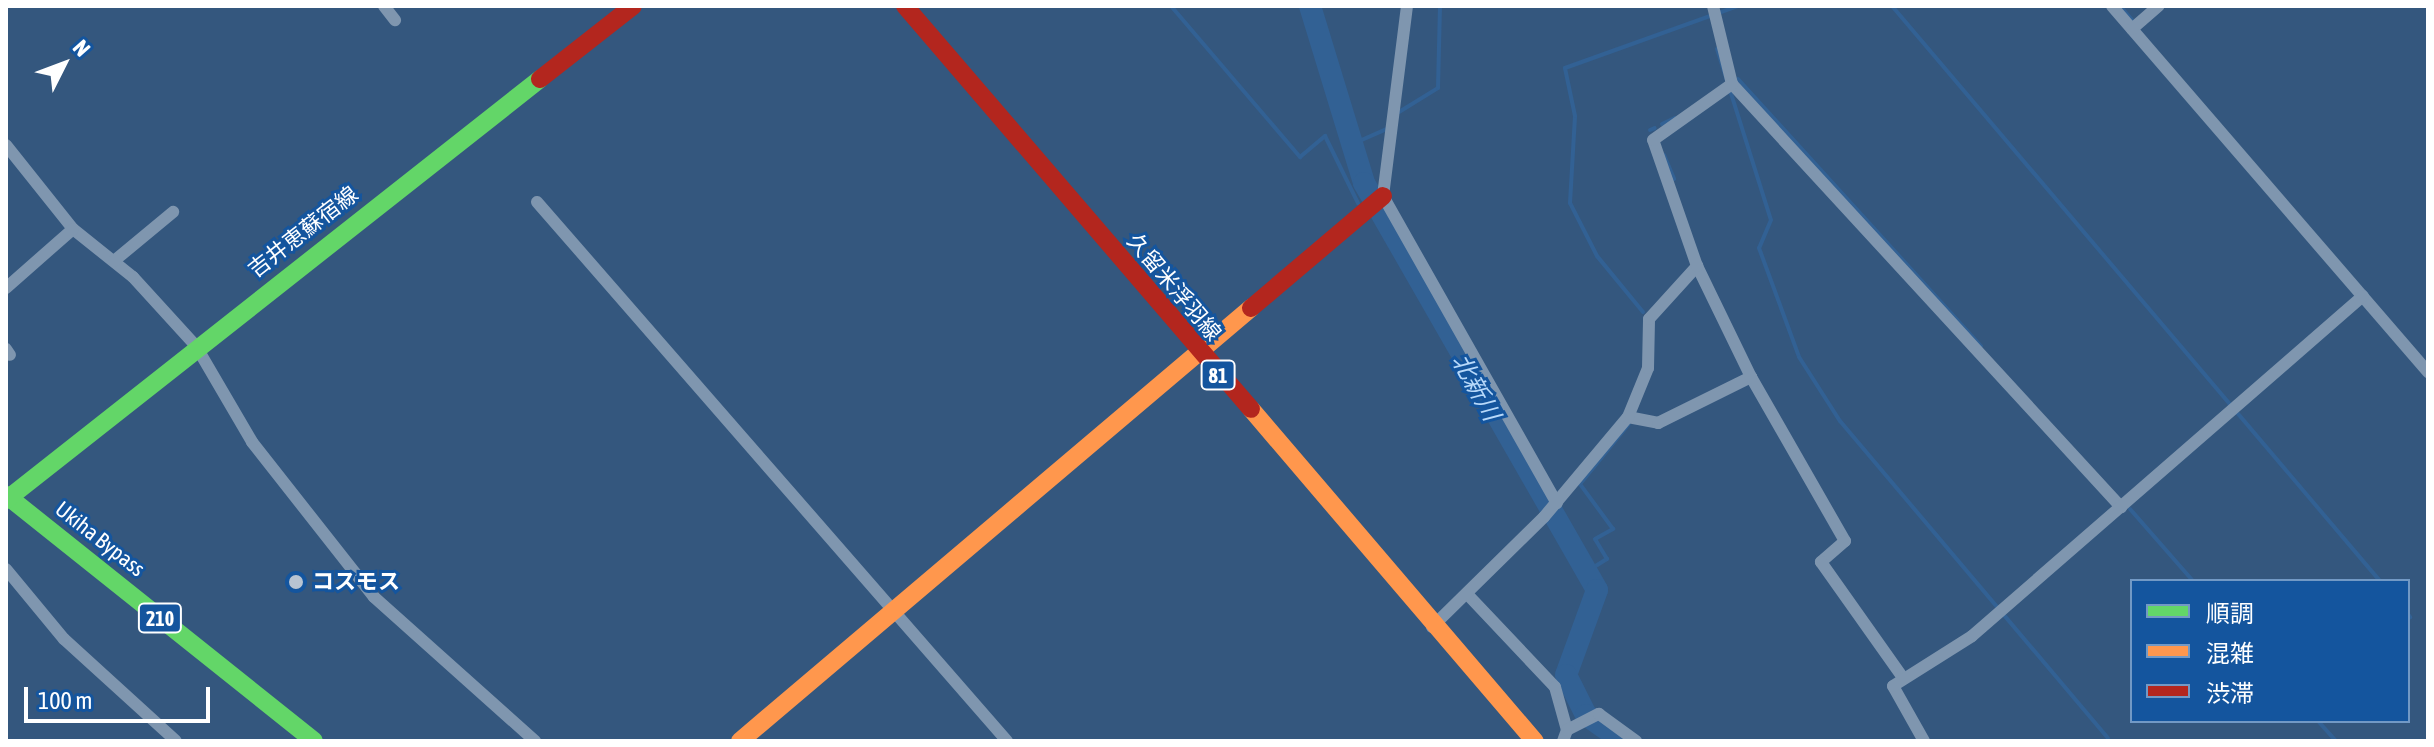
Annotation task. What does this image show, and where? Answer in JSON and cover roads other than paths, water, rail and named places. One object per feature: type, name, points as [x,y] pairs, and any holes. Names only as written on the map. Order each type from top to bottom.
[{"type":"main road","name":"吉井恵蘇宿線","points":[[7,498],[196,346],[633,6]]},
{"type":"main road","name":"久留米浮羽線","points":[[905,6],[1432,627],[1535,741]]},
{"type":"main road","points":[[740,741],[1376,199]]},
{"type":"main road","name":"Ukiha Bypass","points":[[7,498],[314,741]]},
{"type":"street","points":[[384,6],[395,20]]},
{"type":"street","points":[[1407,6],[1376,199],[1551,509]]},
{"type":"street","points":[[2112,6],[2428,372]]},
{"type":"street","points":[[2132,29],[2158,6]]},
{"type":"street","points":[[1714,9],[1728,87],[2121,507]]},
{"type":"street","points":[[1728,87],[1653,140],[1697,266],[1751,377],[1845,541],[1821,562],[1903,678]]},
{"type":"street","points":[[6,145],[73,229],[114,261],[196,346],[252,442],[374,597],[535,741]]},
{"type":"street","points":[[537,202],[1007,741]]},
{"type":"street","points":[[114,261],[173,212]]},
{"type":"street","points":[[6,288],[73,229]]},
{"type":"street","points":[[1432,627],[1469,596],[1632,418],[1648,368],[1649,319],[1697,266]]},
{"type":"street","points":[[1918,739],[1893,686],[1996,617],[2363,296]]},
{"type":"street","points":[[1632,418],[1658,423],[1751,377]]},
{"type":"street","points":[[6,569],[64,639],[176,741]]},
{"type":"street","points":[[1469,596],[1555,687],[1565,736],[1587,718],[1636,741]]},
{"type":"waterway","points":[[1171,6],[1300,157],[1325,136],[1358,203]]},
{"type":"waterway","name":"北新川","points":[[1310,6],[1364,183],[1597,590],[1566,675],[1586,715],[1623,741]]},
{"type":"waterway","points":[[1399,112],[1438,88],[1440,6]]},
{"type":"waterway","points":[[1643,312],[1597,256],[1570,203],[1575,116],[1565,68],[1738,6]]},
{"type":"waterway","points":[[1892,6],[2378,579]]},
{"type":"waterway","points":[[2120,6],[2132,20]]},
{"type":"waterway","points":[[1717,49],[1771,220],[1759,248],[1799,357],[1840,421],[2108,738]]},
{"type":"waterway","points":[[1738,79],[1981,346]]},
{"type":"waterway","points":[[1662,124],[1675,118]]},
{"type":"waterway","points":[[1348,146],[1389,128]]},
{"type":"waterway","points":[[1650,130],[1655,128]]},
{"type":"waterway","points":[[1664,155],[1674,179]]},
{"type":"waterway","points":[[1586,572],[1607,559],[1595,539],[1613,529],[1580,484],[1629,424]]},
{"type":"waterway","points":[[2130,509],[2191,579]]},
{"type":"waterway","points":[[2320,723],[2336,741]]},
{"type":"place","name":"コスモス","points":[[296,582]]}]
